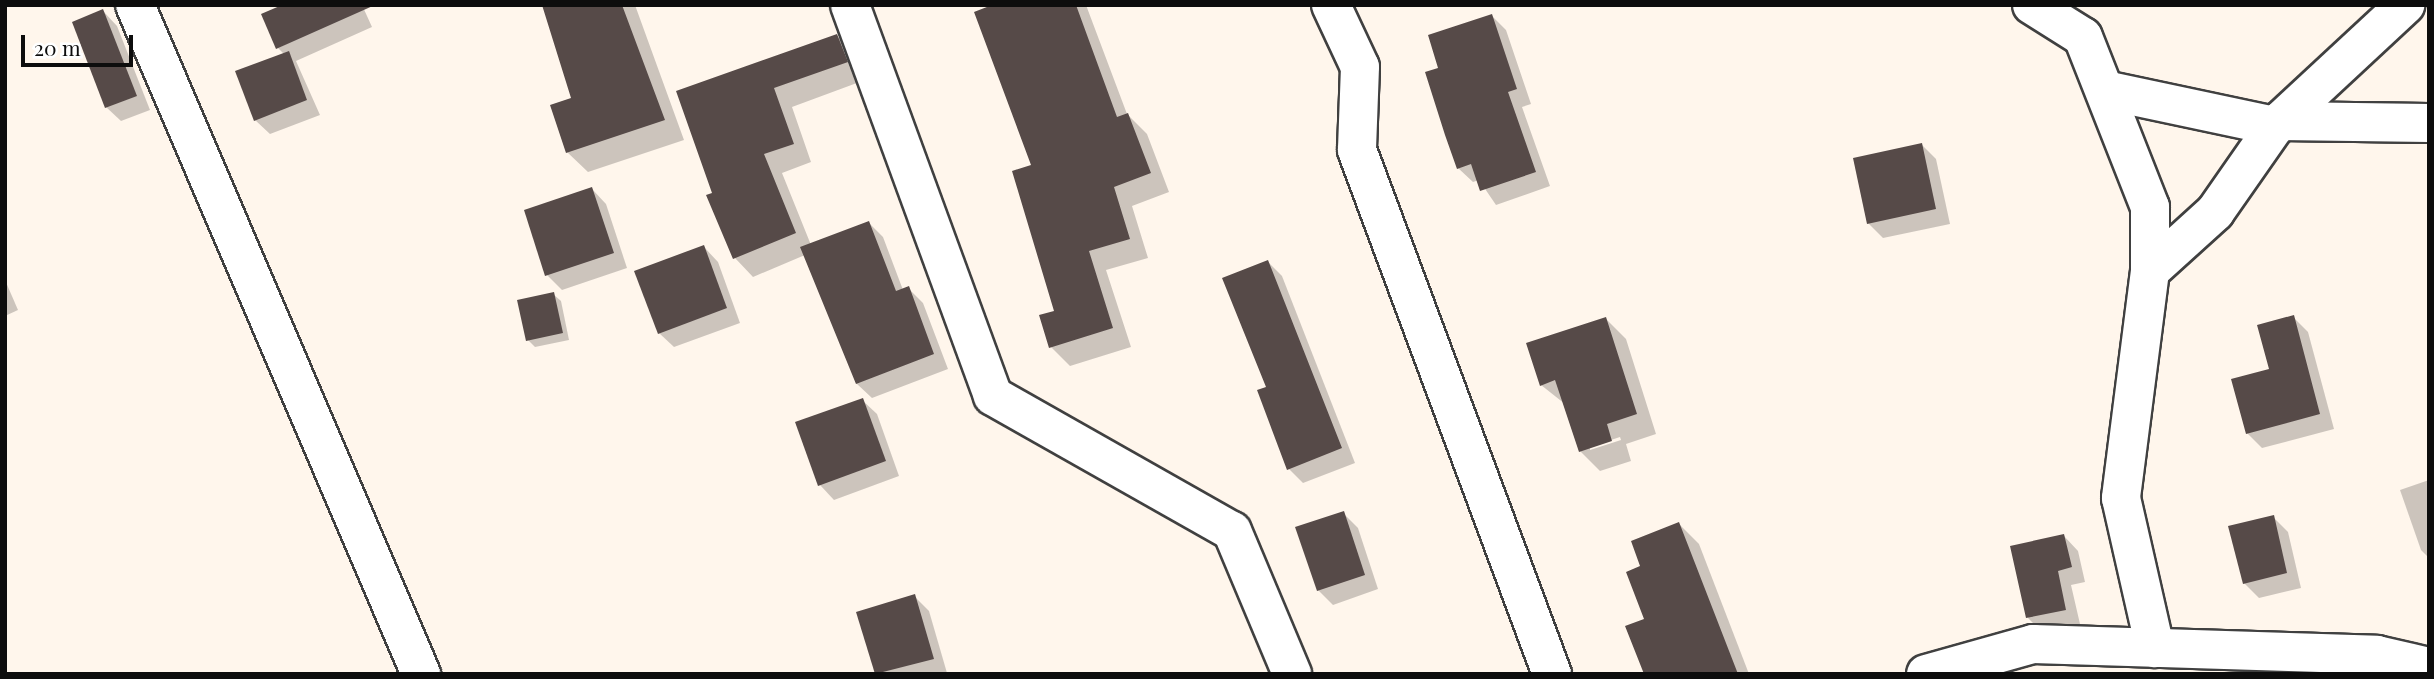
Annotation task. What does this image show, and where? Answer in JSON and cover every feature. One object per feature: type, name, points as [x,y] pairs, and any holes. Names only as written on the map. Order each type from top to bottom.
[{"type":"street","points":[[135,5],[421,674]]},
{"type":"street","points":[[850,5],[993,396],[1232,531],[1292,674]]},
{"type":"street","points":[[1331,5],[1360,67],[1357,150],[1552,674]]},
{"type":"street","points":[[2032,5],[2083,37],[2150,207],[2150,271],[2121,498],[2155,648]]},
{"type":"street","points":[[2150,271],[2216,212],[2277,124],[2405,5]]},
{"type":"street","points":[[2105,90],[2277,124],[2429,123]]},
{"type":"street","points":[[1926,674],[2033,644],[2377,655],[2429,667]]},
{"type":"building","points":[[282,5],[375,5],[276,49],[261,14]]},
{"type":"building","points":[[542,5],[622,5],[665,120],[566,153],[550,105],[571,98]]},
{"type":"building","points":[[992,5],[1076,5],[1117,117],[1128,113],[1151,173],[1114,187],[1130,239],[1089,251],[1113,328],[1049,348],[1039,315],[1054,311],[1012,171],[1031,165],[974,12]]},
{"type":"building","points":[[103,9],[137,96],[105,108],[72,22]]},
{"type":"building","points":[[1492,14],[1517,89],[1508,92],[1536,172],[1480,191],[1471,164],[1457,169],[1425,72],[1438,68],[1428,35]]},
{"type":"building","points":[[837,34],[848,62],[774,88],[794,144],[764,154],[796,233],[733,259],[706,195],[712,193],[676,91]]},
{"type":"building","points":[[289,51],[307,100],[254,121],[235,71]]},
{"type":"building","points":[[1922,143],[1936,209],[1867,224],[1853,158]]},
{"type":"building","points":[[592,187],[614,253],[545,276],[524,210]]},
{"type":"building","points":[[869,221],[896,291],[909,286],[934,354],[856,384],[800,247]]},
{"type":"building","points":[[704,245],[727,308],[658,334],[634,271]]},
{"type":"building","points":[[1268,260],[1342,448],[1287,470],[1257,390],[1266,387],[1222,278]]},
{"type":"building","points":[[554,292],[563,333],[526,341],[517,300]]},
{"type":"building","points":[[2294,315],[2320,414],[2246,434],[2231,379],[2269,369],[2257,325]]},
{"type":"building","points":[[1606,317],[1637,414],[1607,424],[1612,441],[1579,452],[1555,380],[1540,386],[1526,343]]},
{"type":"building","points":[[863,398],[886,461],[818,486],[795,422]]},
{"type":"building","points":[[1344,511],[1365,575],[1317,591],[1295,527]]},
{"type":"building","points":[[2274,515],[2287,573],[2243,584],[2228,526]]},
{"type":"building","points":[[1679,522],[1738,674],[1644,674],[1625,626],[1644,619],[1626,572],[1640,566],[1631,541]]},
{"type":"building","points":[[2064,534],[2072,567],[2058,571],[2066,610],[2026,618],[2010,546]]},
{"type":"building","points":[[915,594],[934,659],[875,674],[856,612]]}]
